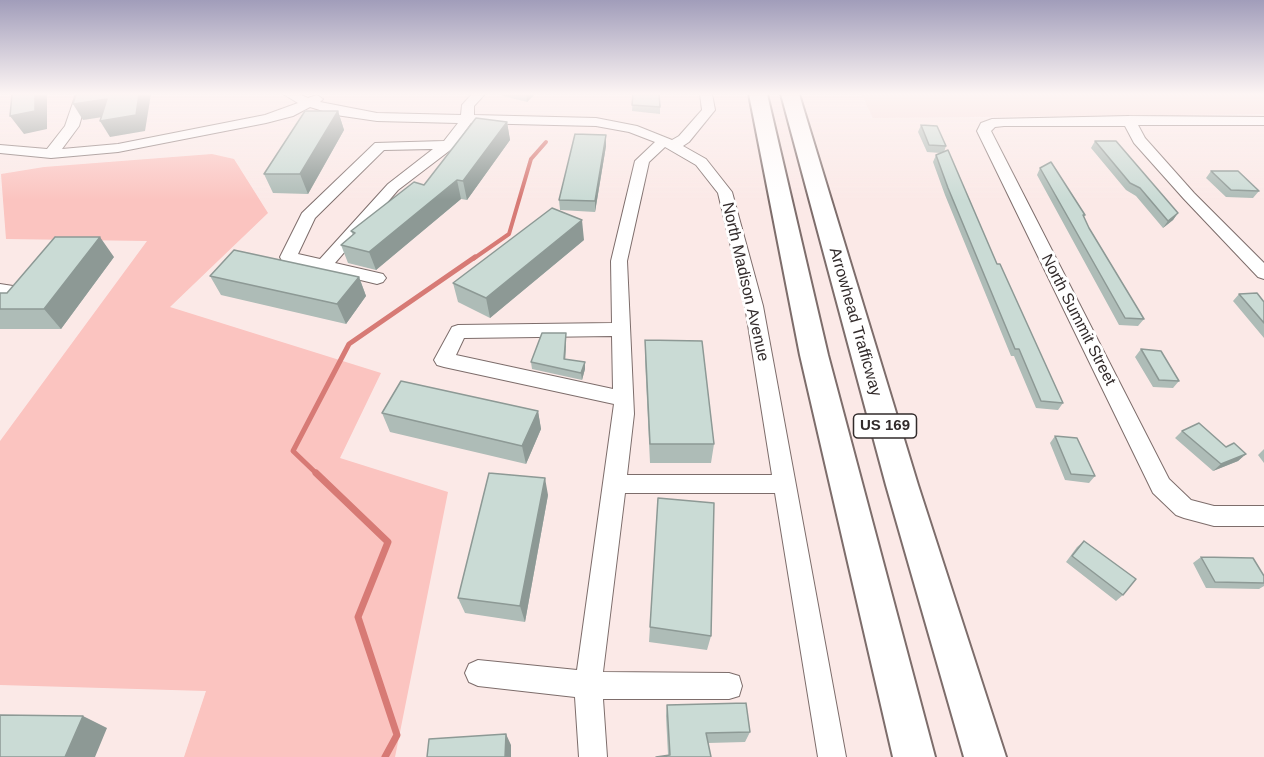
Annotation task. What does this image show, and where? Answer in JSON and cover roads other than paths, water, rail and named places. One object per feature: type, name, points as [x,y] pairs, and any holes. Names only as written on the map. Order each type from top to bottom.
[{"type":"highway","points":[[764,129],[768,135]]},
{"type":"highway","name":"US 169","points":[[767,129],[814,355],[915,757]]},
{"type":"highway","name":"Arrowhead Trafficway","points":[[800,129],[902,485],[985,757]]},
{"type":"street","points":[[51,154],[70,129]]},
{"type":"street","points":[[0,149],[51,154],[118,148],[213,129]]},
{"type":"street","points":[[324,265],[393,187],[448,145],[460,129]]},
{"type":"street","name":"North Madison Avenue","points":[[633,129],[669,143],[701,162],[725,192],[754,306],[832,757]]},
{"type":"street","points":[[593,757],[588,685],[624,414],[619,261],[642,161],[669,143],[684,139],[692,129]]},
{"type":"street","name":"North Summit Street","points":[[984,129],[986,138],[1161,486],[1184,508],[1214,516],[1264,516]]},
{"type":"street","points":[[1134,129],[1139,140],[1189,196],[1264,273]]},
{"type":"street","points":[[377,278],[288,257],[308,216],[380,146],[448,145]]},
{"type":"street","points":[[622,329],[458,332],[444,360],[624,399]]},
{"type":"street","points":[[615,484],[785,484]]},
{"type":"street","points":[[478,673],[588,685],[729,686]]},
{"type":"waterway","points":[[473,259],[509,234],[531,159],[546,142]]},
{"type":"waterway","points":[[317,474],[293,451],[349,344],[475,257]]},
{"type":"waterway","points":[[316,473],[388,542],[358,617],[397,735],[385,757]]}]
